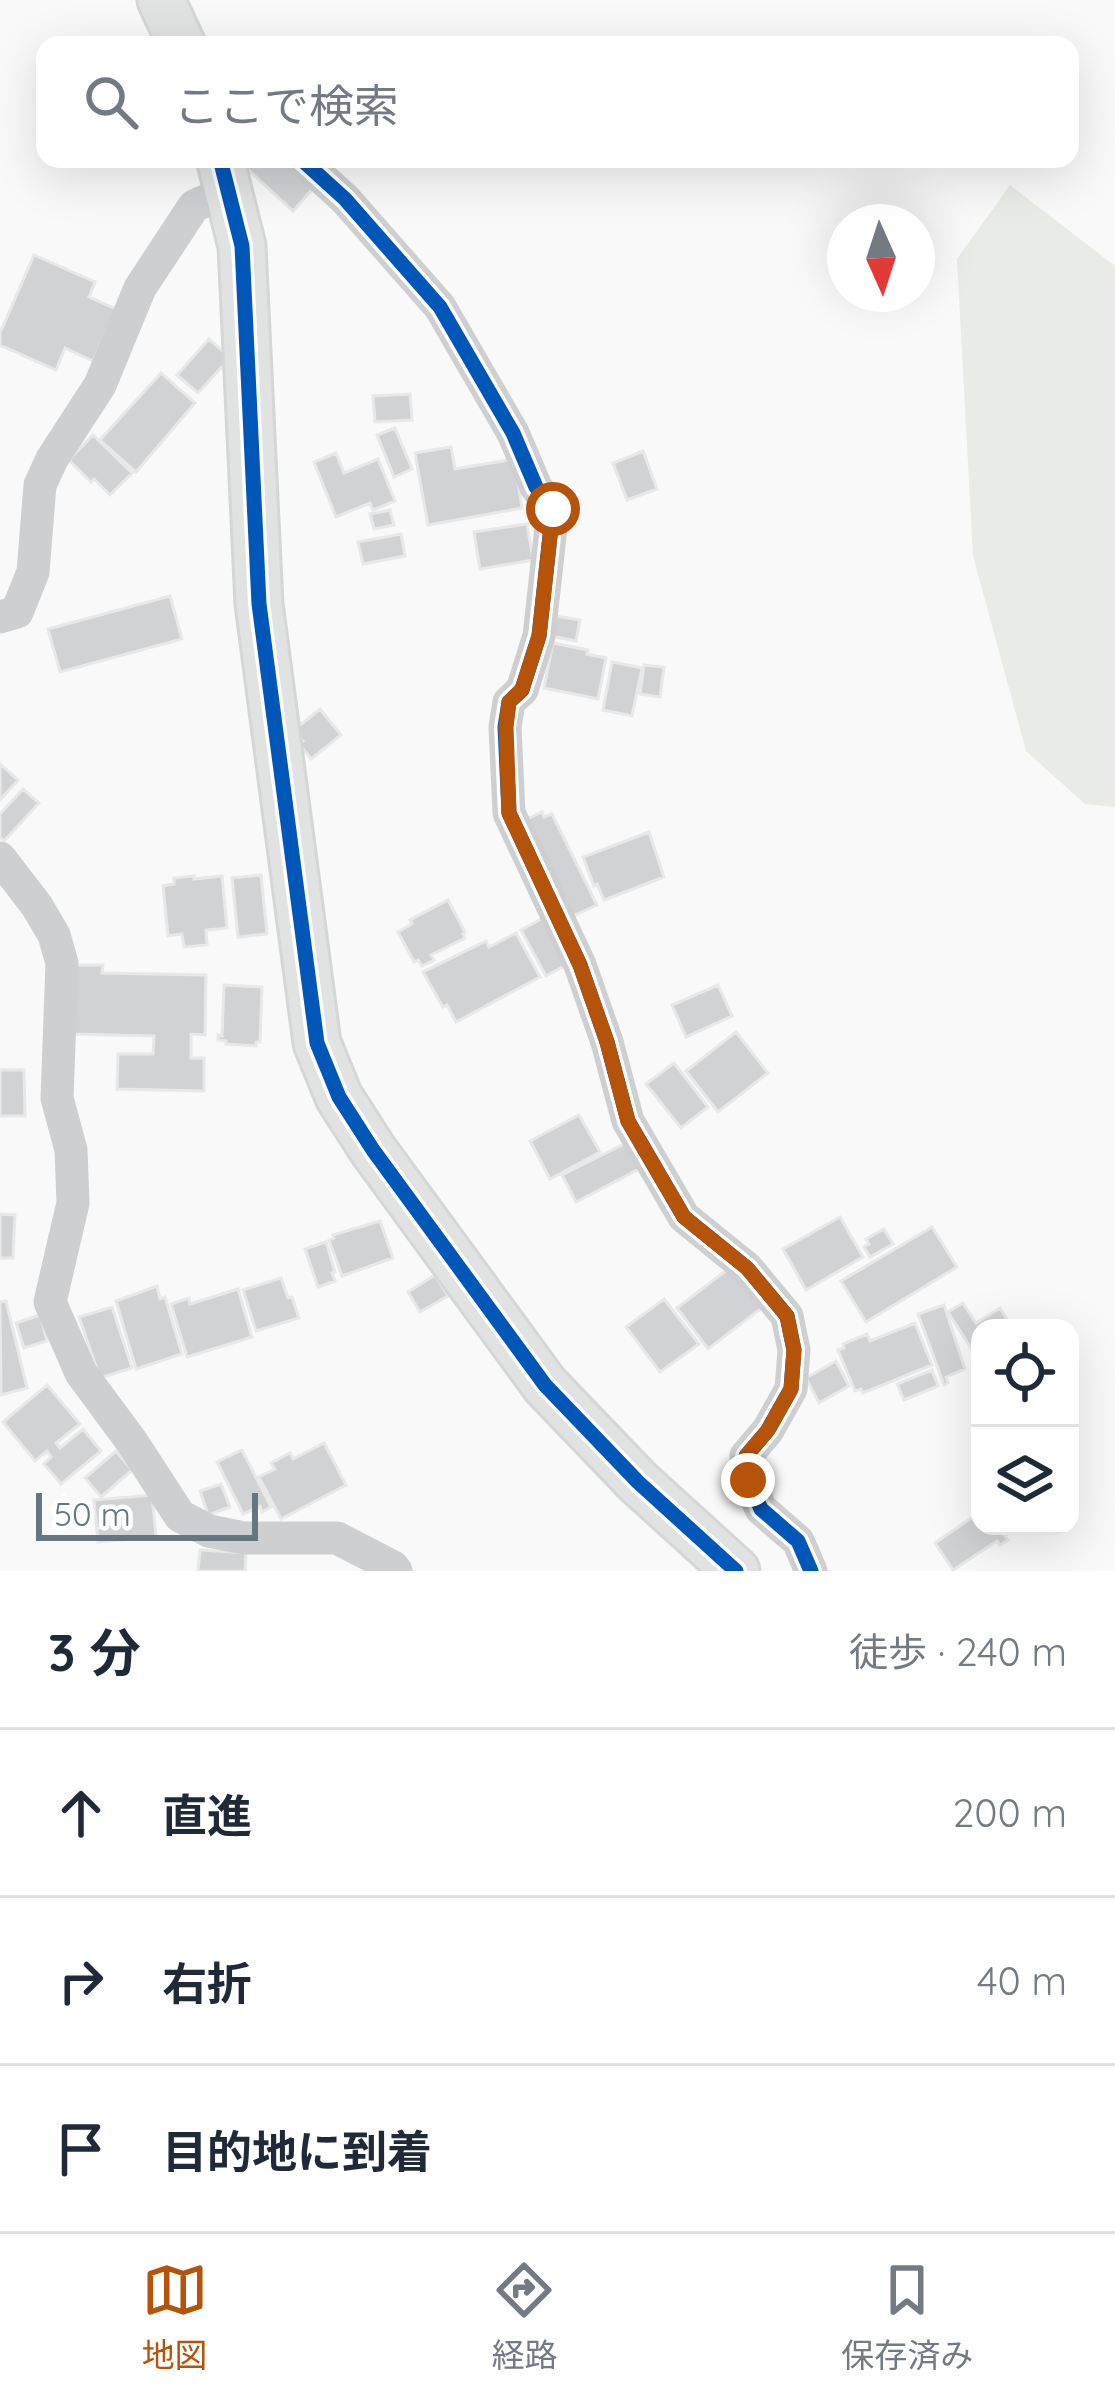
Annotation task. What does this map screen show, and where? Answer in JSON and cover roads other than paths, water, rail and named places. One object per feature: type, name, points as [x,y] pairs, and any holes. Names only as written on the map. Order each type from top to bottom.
[{"type":"street","points":[[161,0],[178,36]]},
{"type":"street","points":[[311,168],[345,199],[440,307],[514,433],[536,487],[553,509],[539,636],[522,689],[509,702],[509,813],[580,965],[628,1121],[684,1217],[747,1268],[787,1316],[794,1350],[791,1389],[768,1430],[746,1456],[748,1480],[761,1509],[798,1541],[811,1571]]},
{"type":"street","points":[[0,617],[17,612],[33,572],[40,485],[52,459],[100,385],[140,288],[194,206],[225,174]]},
{"type":"street","points":[[225,174],[242,246],[259,604],[316,1043],[340,1097],[373,1150],[545,1385],[638,1483],[736,1571]]},
{"type":"street","points":[[0,858],[37,906],[54,935],[62,962],[57,1098],[71,1150],[73,1203],[50,1302],[81,1373],[180,1516],[209,1531],[244,1538],[337,1538],[396,1571]]}]
